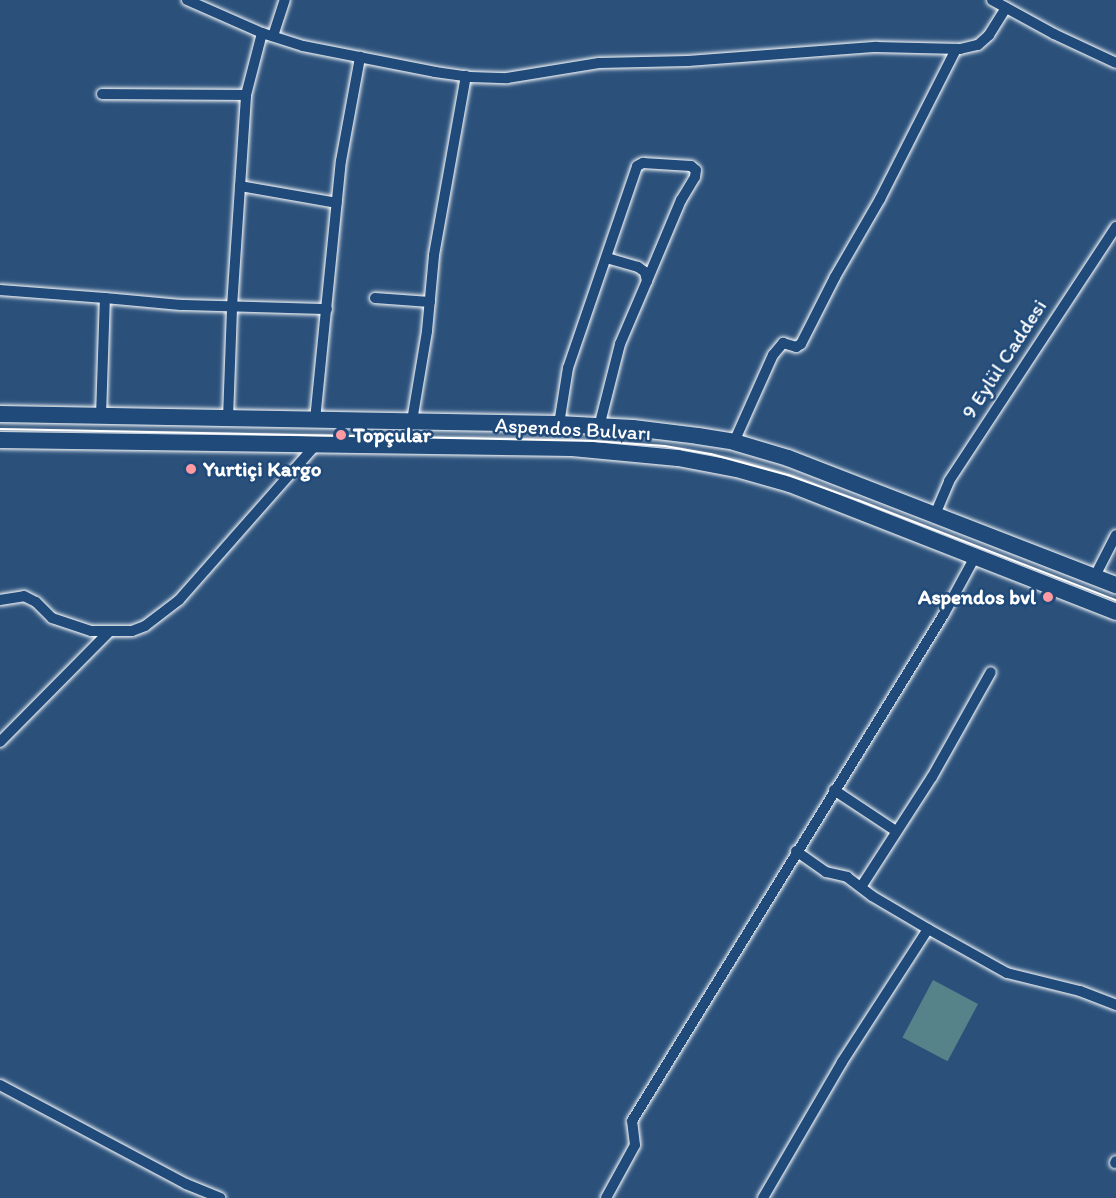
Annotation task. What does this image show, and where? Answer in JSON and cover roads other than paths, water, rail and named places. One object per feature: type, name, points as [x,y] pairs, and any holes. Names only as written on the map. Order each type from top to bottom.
[{"type":"main road","name":"Aspendos Bulvarı","points":[[0,414],[558,424],[633,428],[734,442],[788,458],[934,517],[1116,585]]},
{"type":"main road","name":"Aspendos Bulvarı","points":[[0,440],[572,448],[678,458],[737,469],[790,484],[1116,612]]},
{"type":"street","points":[[187,0],[262,33],[303,46],[466,76],[507,78],[598,63],[688,61],[876,46],[956,49],[978,45],[989,34],[1006,8]]},
{"type":"street","points":[[273,36],[285,0]]},
{"type":"street","points":[[992,0],[1116,63]]},
{"type":"street","points":[[228,418],[231,307],[246,95],[262,33]]},
{"type":"street","points":[[734,442],[773,355],[783,343],[796,347],[801,344],[835,277],[880,200],[956,49]]},
{"type":"street","points":[[315,420],[337,202],[351,98],[360,57]]},
{"type":"street","points":[[412,421],[430,302],[434,255],[466,76]]},
{"type":"street","points":[[102,94],[246,95]]},
{"type":"street","points":[[558,424],[568,368],[637,166],[644,163],[691,166],[696,170],[695,177],[681,200],[620,344],[599,426]]},
{"type":"street","points":[[240,186],[337,202]]},
{"type":"street","name":"9 Eylül Caddesi","points":[[934,517],[949,481],[1116,227]]},
{"type":"street","points":[[607,258],[638,267],[645,272],[647,281]]},
{"type":"street","points":[[0,290],[231,307],[327,309]]},
{"type":"street","points":[[101,416],[105,298]]},
{"type":"street","points":[[375,298],[430,302]]},
{"type":"street","points":[[0,600],[24,596],[36,602],[52,618],[91,631],[132,631],[145,626],[178,600],[315,446]]},
{"type":"street","points":[[1094,578],[1116,535]]},
{"type":"street","points":[[606,1198],[635,1145],[632,1121],[796,851],[944,615],[975,557]]},
{"type":"street","points":[[0,742],[110,631]]},
{"type":"street","points":[[861,887],[932,777],[991,672]]},
{"type":"street","points":[[834,790],[896,831]]},
{"type":"street","points":[[796,851],[826,872],[847,877],[928,929],[1007,972],[1080,991],[1116,1005]]},
{"type":"street","points":[[763,1198],[842,1062],[928,929]]},
{"type":"street","points":[[0,1085],[186,1185],[220,1198]]},
{"type":"tram line","points":[[0,429],[594,441],[665,446],[711,454],[788,475],[1116,600]]},
{"type":"place","name":"Topçular","points":[[341,435]]},
{"type":"place","name":"Yurtiçi Kargo","points":[[191,469]]},
{"type":"place","name":"Aspendos bvl","points":[[1048,597]]}]
